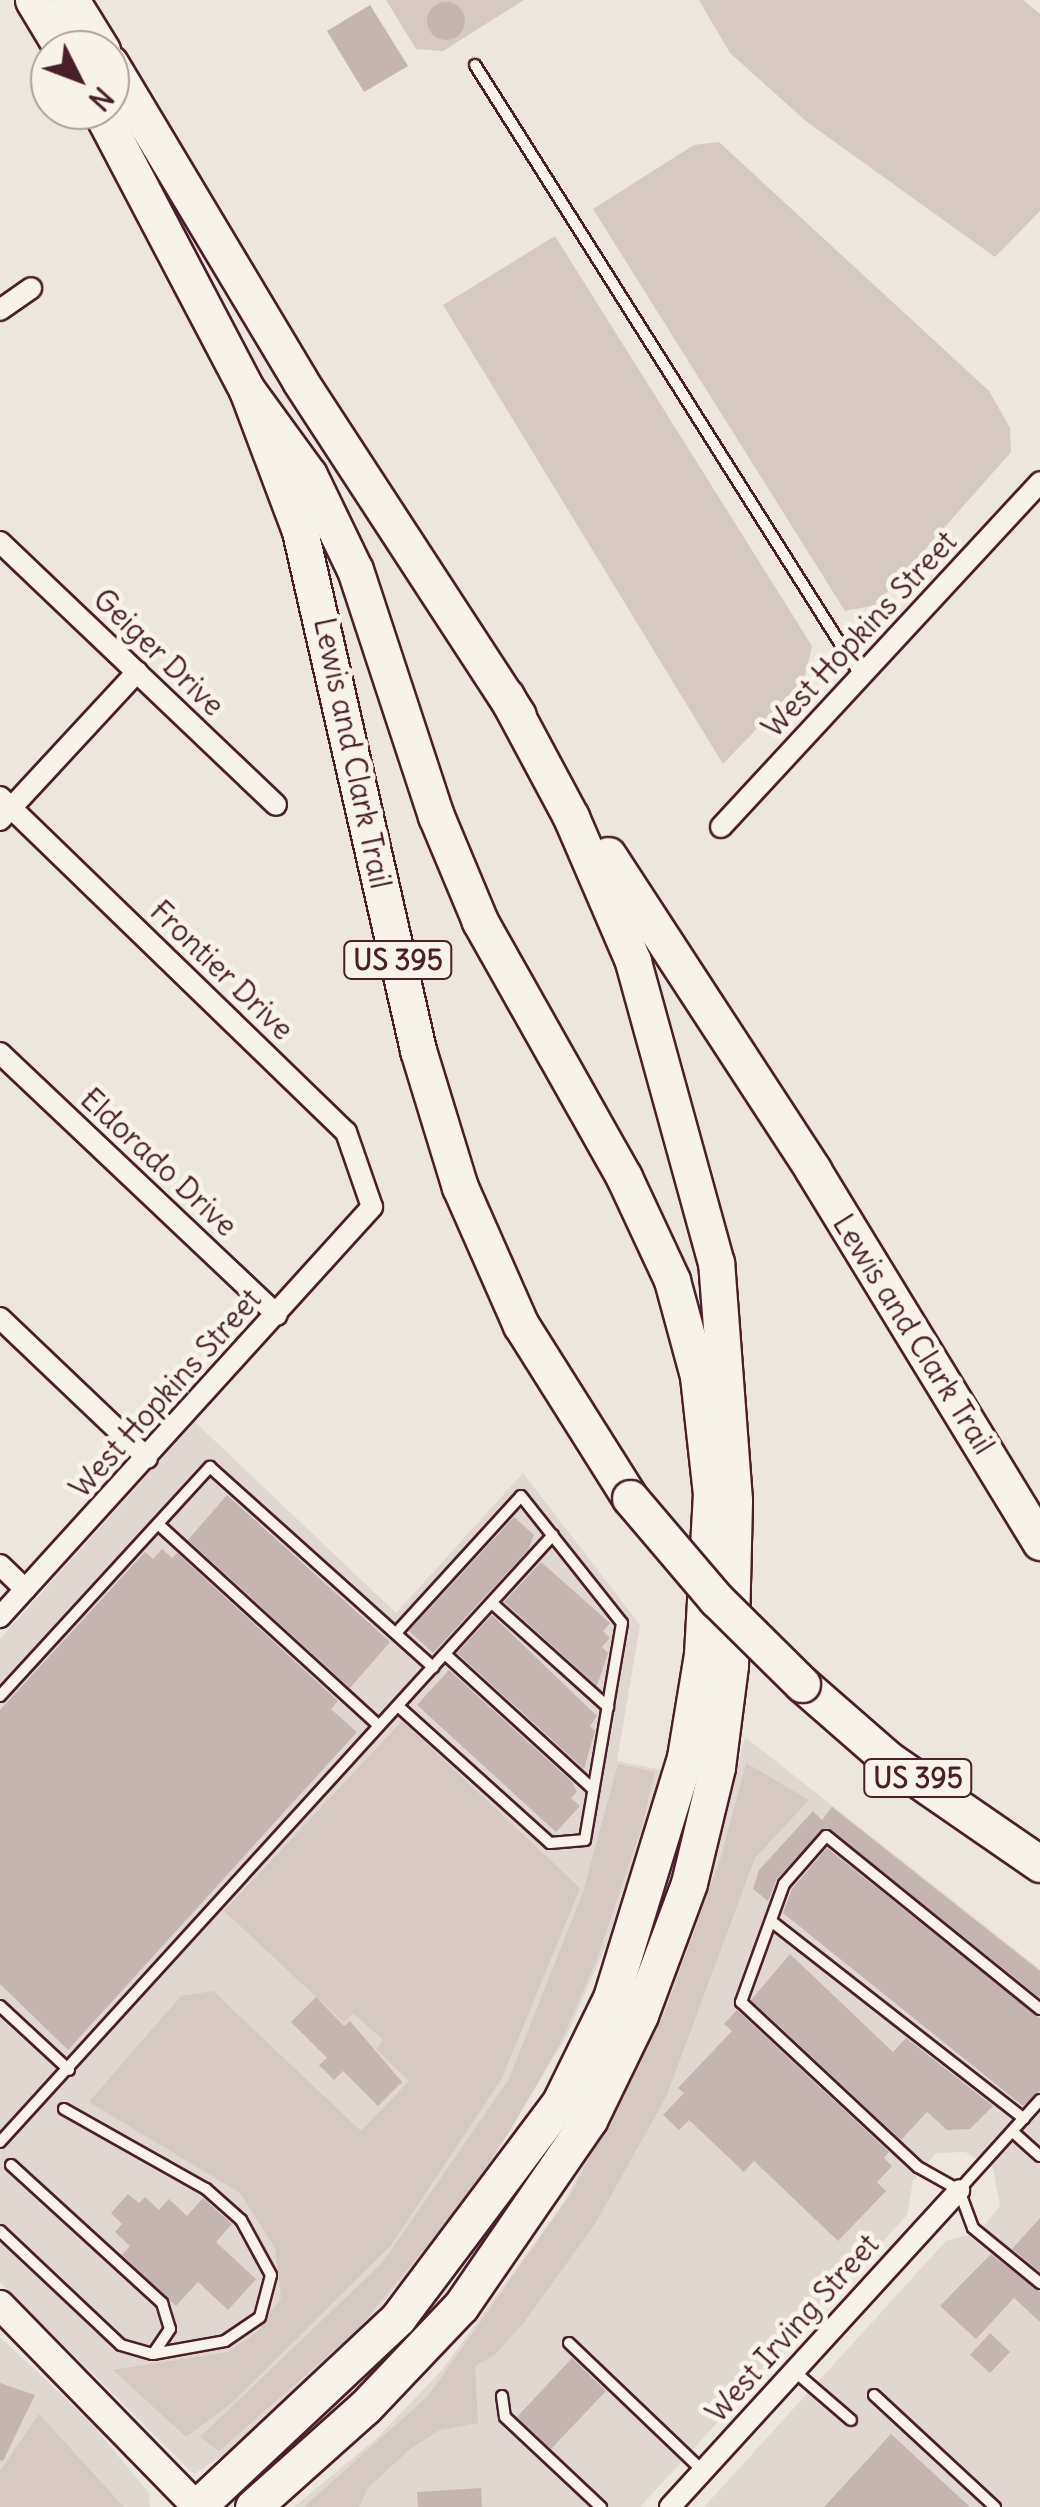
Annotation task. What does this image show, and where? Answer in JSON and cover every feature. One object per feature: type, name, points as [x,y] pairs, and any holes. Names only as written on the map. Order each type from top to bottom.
[{"type":"highway","points":[[32,0],[51,30]]},
{"type":"highway","points":[[72,0],[90,30]]},
{"type":"highway","name":"Lewis and Clark Trail","points":[[123,130],[247,390],[321,603],[418,1050],[460,1188],[521,1324],[630,1498],[716,1599],[802,1684],[888,1759],[1040,1864]]},
{"type":"highway","name":"Lewis and Clark Trail","points":[[126,130],[300,381],[813,1170],[1040,1542]]},
{"type":"highway","points":[[197,2507],[398,2318],[560,2102],[611,1998],[685,1758],[702,1654],[711,1494],[698,1376],[672,1280],[624,1177],[480,922],[436,816],[355,570],[310,475],[247,390]]},
{"type":"highway","points":[[253,2507],[365,2406],[462,2306],[589,2120],[640,2015],[689,1883],[717,1767],[730,1666],[734,1500],[716,1263],[633,961],[572,817],[506,696]]},
{"type":"main road","points":[[0,2305],[197,2507]]},
{"type":"street","points":[[0,310],[31,288]]},
{"type":"street","name":"West Hopkins Street","points":[[722,827],[1040,482]]},
{"type":"street","name":"Geiger Drive","points":[[0,542],[276,804]]},
{"type":"street","points":[[4,808],[137,672]]},
{"type":"street","name":"Frontier Drive","points":[[4,808],[346,1132],[372,1207]]},
{"type":"street","name":"Eldorado Drive","points":[[0,1053],[277,1315]]},
{"type":"street","name":"West Hopkins Street","points":[[0,1617],[372,1207]]},
{"type":"street","points":[[0,1318],[147,1458]]},
{"type":"street","points":[[0,1566],[26,1589]]},
{"type":"street","name":"West Irving Street","points":[[670,2507],[959,2190]]},
{"type":"lane","points":[[474,65],[861,676]]},
{"type":"lane","points":[[0,1696],[210,1466],[434,1667]]},
{"type":"lane","points":[[396,1634],[521,1496],[622,1623],[584,1840],[550,1843],[398,1706]]},
{"type":"lane","points":[[158,1524],[379,1726]]},
{"type":"lane","points":[[0,2142],[70,2070],[553,1535]]},
{"type":"lane","points":[[492,1603],[608,1707]]},
{"type":"lane","points":[[445,1654],[594,1790]]},
{"type":"lane","points":[[1040,2009],[826,1836],[784,1884],[741,2002],[918,2167],[959,2190],[973,2228],[1040,2283]]},
{"type":"lane","points":[[771,1921],[1024,2119]]},
{"type":"lane","points":[[0,2006],[70,2070]]},
{"type":"lane","points":[[959,2190],[1040,2100]]},
{"type":"lane","points":[[0,2232],[121,2345],[153,2354],[225,2341],[260,2317],[271,2275],[241,2220],[206,2189],[64,2109]]},
{"type":"lane","points":[[1012,2132],[1040,2156]]},
{"type":"lane","points":[[11,2165],[162,2304],[170,2329],[153,2354]]},
{"type":"lane","points":[[569,2343],[703,2470]]},
{"type":"lane","points":[[794,2371],[851,2420]]},
{"type":"lane","points":[[874,2395],[995,2507]]},
{"type":"lane","points":[[502,2396],[505,2416],[600,2507]]},
{"type":"shaded area","points":[[386,0],[524,0],[443,51],[416,49]]},
{"type":"shaded area","points":[[699,0],[1023,0],[1040,14],[1040,211],[995,257],[807,122],[730,53]]},
{"type":"shaded area","points":[[719,142],[989,391],[1010,428],[1011,452],[876,605],[845,611],[593,209],[694,145]]},
{"type":"shaded area","points":[[555,236],[812,646],[804,679],[723,764],[443,305]]},
{"type":"shaded area","points":[[195,1422],[396,1613],[523,1473],[640,1625],[617,1761],[662,1770],[606,1946],[567,2035],[473,2193],[351,2342],[225,2454],[194,2474],[0,2282],[0,1639]]},
{"type":"shaded area","points":[[402,1721],[580,1888],[502,2078],[391,2245],[233,2402],[186,2437],[113,2370],[228,2352],[256,2333],[281,2298],[275,2248],[240,2193],[89,2102],[181,1996],[213,1991],[361,2131],[409,2081],[376,2049],[383,2040],[353,2013],[344,2023],[224,1911]]},
{"type":"shaded area","points":[[745,1737],[1040,1969],[1040,2507],[704,2507],[946,2241],[979,2232],[1000,2206],[993,2168],[965,2152],[936,2153],[913,2181],[907,2215],[640,2507],[294,2507],[377,2438],[442,2370],[565,2201],[665,2004],[717,1856]]},
{"type":"shaded area","points":[[746,1763],[809,1800],[755,1858],[666,2097],[595,2224],[525,2321],[495,2355],[475,2366],[478,2423],[440,2430],[410,2449],[368,2488],[359,2507],[304,2507],[428,2396],[570,2195],[665,2012],[721,1857]]},
{"type":"shaded area","points":[[618,1764],[655,1772],[641,1829],[597,1959],[560,2044],[469,2195],[357,2330],[219,2451],[200,2437],[383,2262],[509,2079],[583,1892]]},
{"type":"shaded area","points":[[0,2337],[90,2422],[149,2493],[150,2507],[0,2507]]},
{"type":"shaded area","points":[[39,2414],[124,2507],[0,2507],[0,2471]]},
{"type":"building","points":[[446,2],[459,8],[465,21],[459,34],[446,40],[433,34],[427,21],[433,8]]},
{"type":"building","points":[[370,5],[408,66],[364,92],[327,31]]},
{"type":"building","points":[[227,1495],[390,1642],[350,1688],[188,1540]]},
{"type":"building","points":[[514,1517],[534,1535],[528,1550],[433,1653],[409,1631]]},
{"type":"building","points":[[162,1549],[172,1558],[177,1553],[338,1701],[331,1709],[357,1732],[68,2050],[0,1984],[0,1710],[145,1552],[153,1559]]},
{"type":"building","points":[[541,1562],[610,1623],[603,1631],[610,1638],[602,1647],[608,1653],[597,1686],[504,1602]]},
{"type":"building","points":[[492,1615],[597,1716],[590,1726],[595,1731],[584,1769],[457,1653]]},
{"type":"building","points":[[449,1670],[572,1782],[577,1792],[571,1798],[580,1806],[556,1832],[417,1705]]},
{"type":"building","points":[[832,1807],[1040,1971],[1040,1998],[828,1828],[777,1878],[768,1901],[753,1889],[759,1870],[813,1811],[822,1820]]},
{"type":"building","points":[[827,1848],[1040,2018],[1040,2091],[1023,2106],[783,1913],[792,1889]]},
{"type":"building","points":[[790,1954],[893,2052],[906,2038],[993,2106],[970,2129],[947,2130],[927,2112],[901,2140],[751,2000]]},
{"type":"building","points":[[316,1997],[344,2026],[350,2021],[402,2082],[378,2106],[343,2071],[334,2080],[319,2065],[327,2058],[291,2022]]},
{"type":"building","points":[[737,2010],[889,2152],[884,2158],[892,2166],[877,2182],[886,2191],[838,2241],[754,2161],[744,2172],[689,2120],[679,2130],[663,2115],[684,2093],[678,2088],[732,2031],[724,2024]]},
{"type":"building","points":[[128,2194],[139,2203],[145,2197],[159,2210],[169,2199],[187,2216],[203,2198],[232,2224],[216,2242],[256,2279],[228,2310],[198,2282],[176,2306],[122,2255],[130,2246],[115,2232],[122,2224],[111,2213]]},
{"type":"building","points":[[1040,2218],[1040,2272],[1012,2249]]},
{"type":"building","points":[[991,2254],[1040,2292],[1040,2322],[1014,2298],[976,2339],[940,2306]]},
{"type":"building","points":[[990,2333],[1010,2352],[990,2373],[970,2355]]},
{"type":"building","points":[[572,2358],[606,2391],[551,2449],[517,2417]]},
{"type":"building","points":[[0,2383],[35,2395],[3,2461],[0,2460]]},
{"type":"building","points":[[891,2434],[970,2507],[824,2507]]},
{"type":"building","points":[[481,2488],[482,2507],[418,2507],[417,2492]]}]
